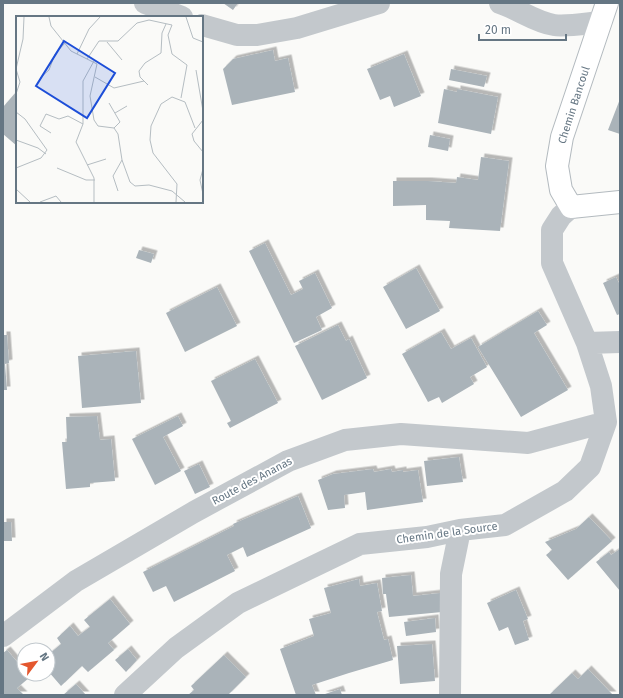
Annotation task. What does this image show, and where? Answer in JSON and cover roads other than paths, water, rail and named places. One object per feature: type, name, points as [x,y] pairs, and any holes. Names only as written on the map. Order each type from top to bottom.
[{"type":"main road","name":"Chemin Bancoul","points":[[571,207],[561,190],[557,166],[558,159],[562,137],[604,13]]},
{"type":"main road","points":[[571,207],[620,202]]},
{"type":"street","points":[[145,3],[179,16]]},
{"type":"street","points":[[203,25],[237,35],[257,35],[297,28],[379,3]]},
{"type":"street","points":[[500,3],[509,6],[529,17],[555,25],[604,13]]},
{"type":"street","name":"Chemin de la Source","points":[[125,695],[176,648],[238,603],[297,574],[360,544],[427,538],[460,530],[505,525],[565,491],[590,467],[606,422],[601,386],[587,343],[552,263],[552,230],[561,216],[571,207]]},
{"type":"street","points":[[587,343],[620,342]]},
{"type":"street","name":"Route des Ananas","points":[[3,636],[76,581],[194,512],[288,461],[345,440],[401,434],[528,443],[606,422]]},
{"type":"street","points":[[450,695],[451,574],[460,530]]}]
